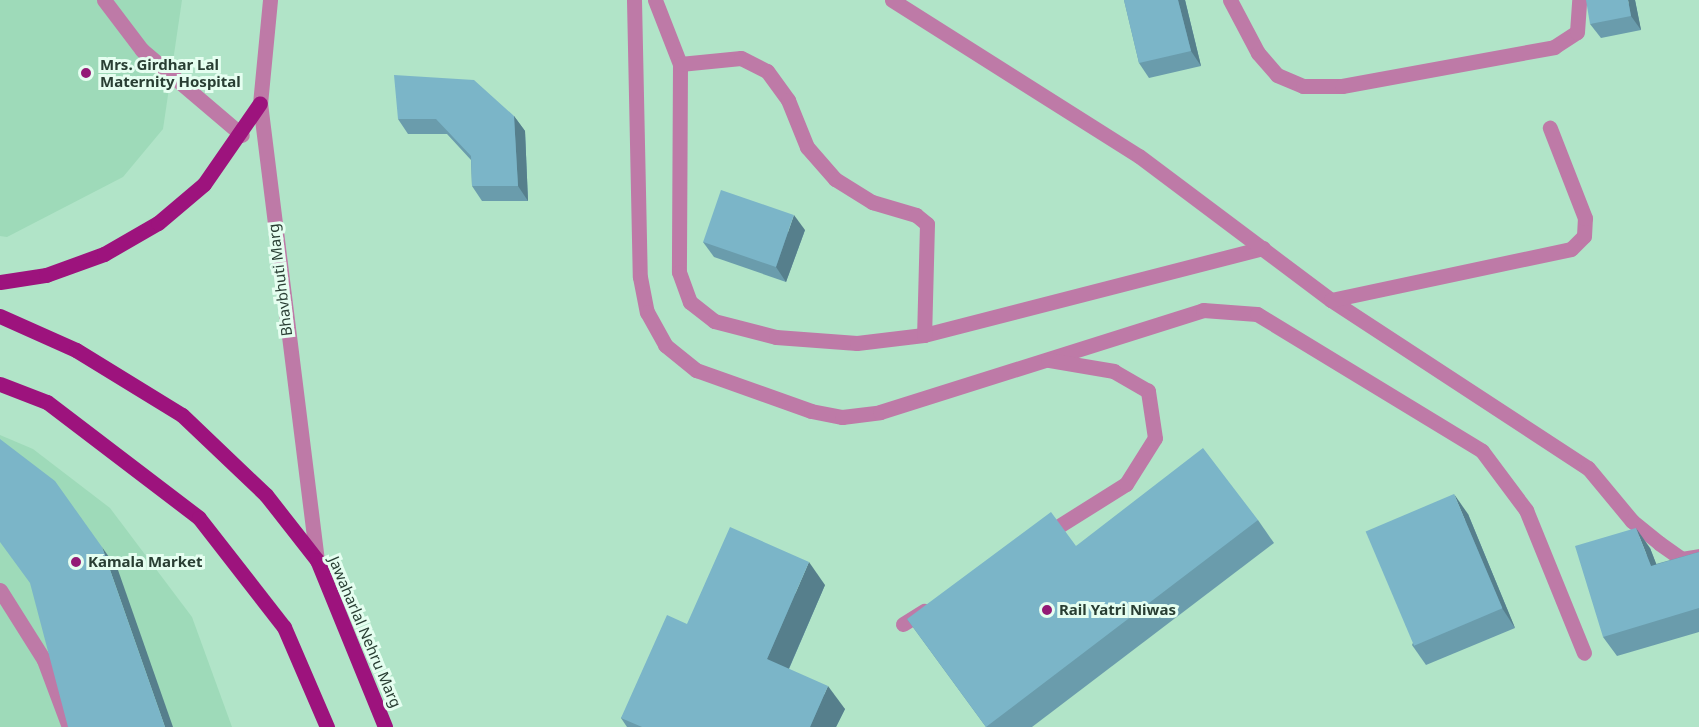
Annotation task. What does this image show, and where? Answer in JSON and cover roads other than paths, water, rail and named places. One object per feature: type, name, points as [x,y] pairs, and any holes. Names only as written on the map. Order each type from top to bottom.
[{"type":"main road","points":[[0,282],[46,275],[104,254],[158,224],[204,184],[242,135],[260,103]]},
{"type":"main road","name":"Jawaharlal Nehru Marg","points":[[0,316],[76,350],[182,415],[266,495],[317,560],[385,727]]},
{"type":"main road","points":[[0,384],[64,413],[199,518],[284,627],[327,727]]},
{"type":"street","points":[[104,0],[142,50],[242,135]]},
{"type":"street","name":"Bhavbhuti Marg","points":[[270,0],[260,103],[317,560]]},
{"type":"street","points":[[634,0],[640,277],[646,312],[665,345],[696,370],[811,411],[842,417],[880,412],[1203,310],[1257,314],[1482,451],[1526,510],[1584,653]]},
{"type":"street","points":[[655,0],[680,64],[679,272],[690,302],[714,321],[776,337],[857,343],[924,335],[1263,248]]},
{"type":"street","points":[[892,0],[1139,156],[1331,300],[1588,468],[1632,520],[1659,543],[1683,559],[1699,556]]},
{"type":"street","points":[[1230,0],[1258,53],[1277,75],[1304,86],[1342,86],[1554,47],[1577,32],[1579,0]]},
{"type":"street","points":[[680,64],[741,58],[767,71],[788,100],[807,147],[835,179],[872,202],[916,215],[927,224],[924,335]]},
{"type":"street","points":[[1331,300],[1571,249],[1584,236],[1585,218],[1550,128]]},
{"type":"street","points":[[1024,548],[1126,484],[1155,438],[1148,391],[1114,371],[1045,359]]},
{"type":"street","points":[[0,590],[44,660],[69,727]]},
{"type":"street","points":[[903,624],[943,598]]},
{"type":"place","name":"Mrs. Girdhar Lal Maternity Hospital","points":[[86,73]]},
{"type":"place","name":"Kamala Market","points":[[76,562]]},
{"type":"place","name":"Rail Yatri Niwas","points":[[1047,610]]}]
